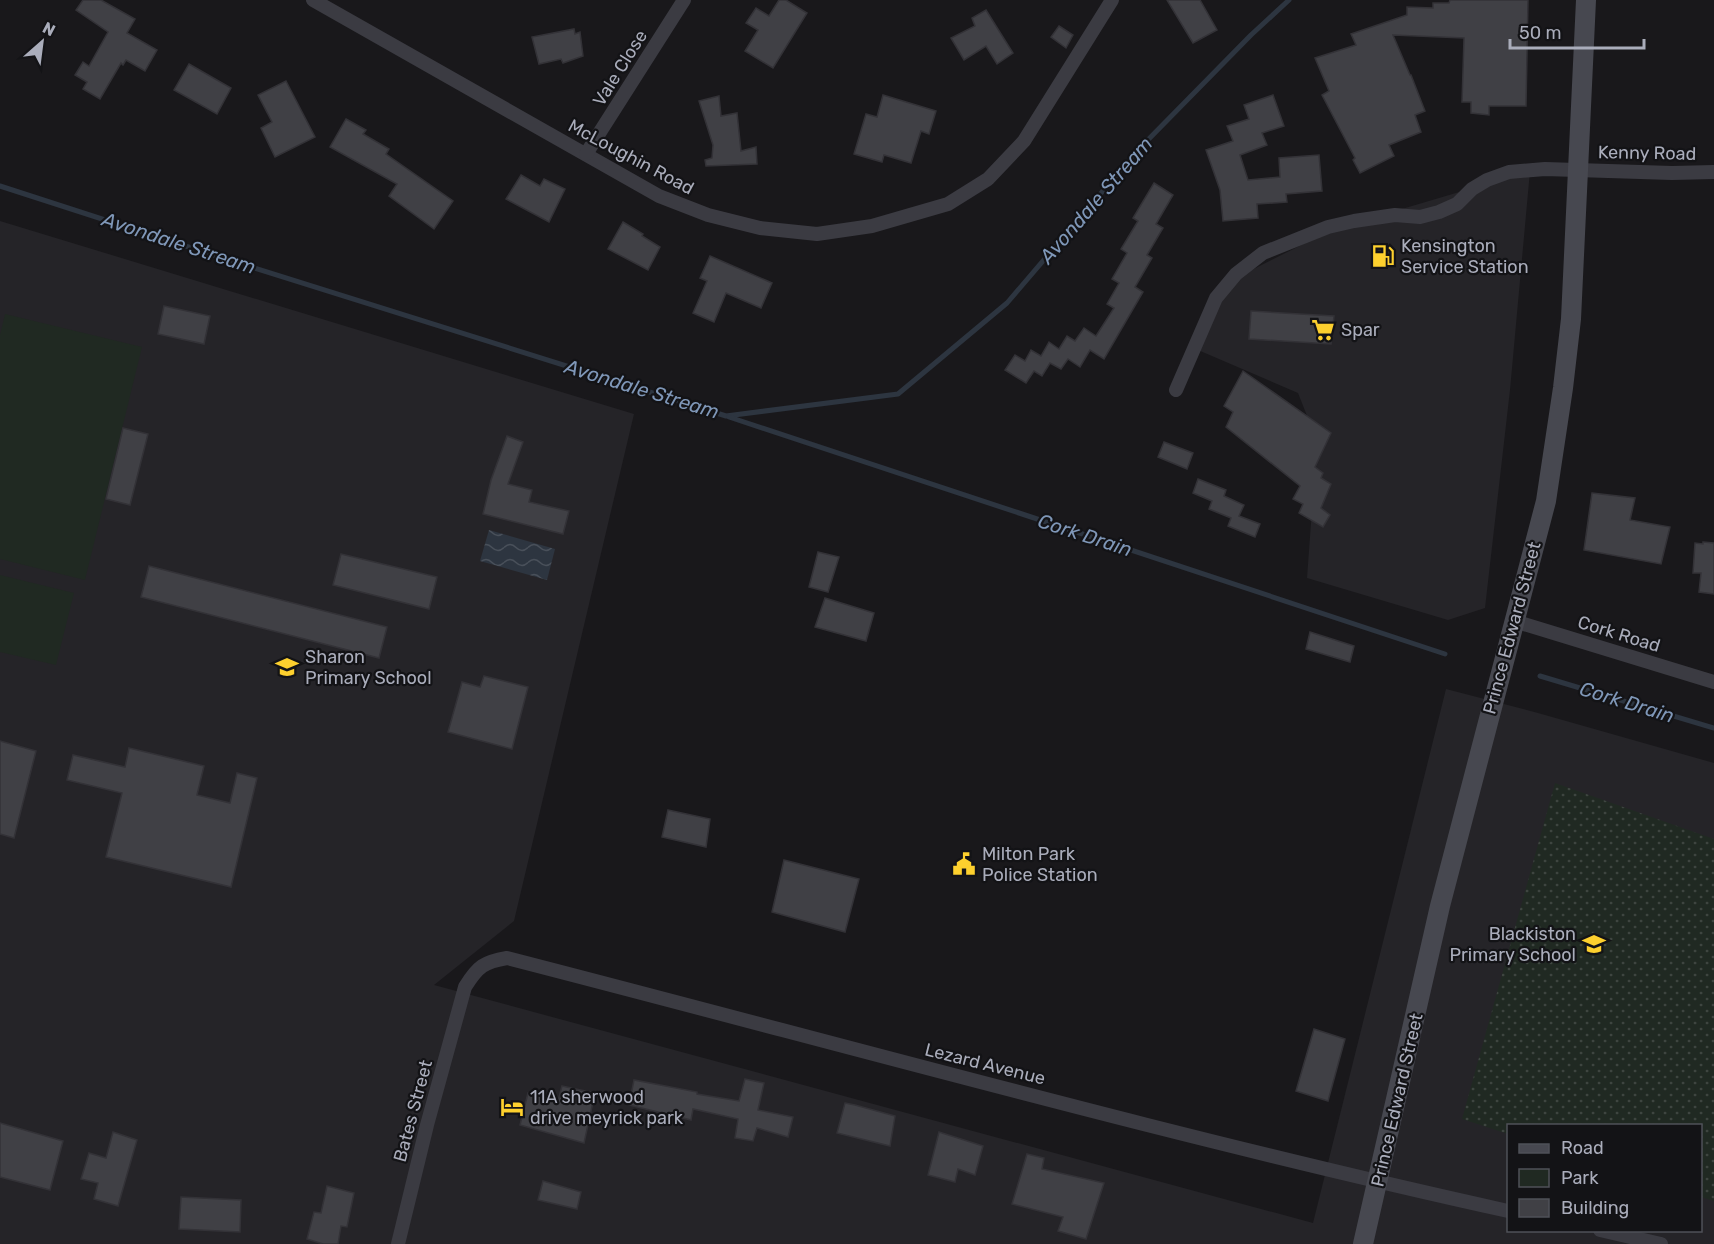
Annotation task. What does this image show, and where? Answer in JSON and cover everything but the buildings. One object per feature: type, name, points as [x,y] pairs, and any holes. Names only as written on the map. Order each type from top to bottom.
[{"type":"main road","name":"Prince Edward Street","points":[[1364,1244],[1440,906],[1545,501],[1571,319],[1586,0]]},
{"type":"street","name":"McLoughin Road","points":[[313,0],[659,196],[708,215],[760,228],[817,234],[872,226],[948,204],[988,179],[1024,141],[1112,0]]},
{"type":"street","name":"Vale Close","points":[[586,154],[684,0]]},
{"type":"street","name":"Kenny Road","points":[[1176,390],[1216,298],[1236,274],[1263,253],[1328,226],[1395,215],[1420,217],[1439,212],[1457,204],[1472,189],[1487,180],[1509,172],[1545,169],[1714,172]]},
{"type":"street","name":"Cork Road","points":[[1514,621],[1714,682]]},
{"type":"street","name":"Lezard Avenue","points":[[465,987],[473,973],[489,961],[507,958],[966,1078],[1379,1182],[1507,1211]]},
{"type":"street","name":"Bates Street","points":[[398,1244],[427,1125],[465,987]]},
{"type":"street","points":[[1609,1232],[1661,1244]]},
{"type":"shaded area","points":[[1530,171],[1510,390],[1485,608],[1448,620],[1307,578],[1317,441],[1298,393],[1191,347],[1218,287],[1331,230]]},
{"type":"shaded area","points":[[0,221],[634,414],[514,921],[434,985],[1313,1223],[1446,689],[1714,763],[1714,1244],[0,1244]]},
{"type":"green space","points":[[5,314],[142,347],[85,580],[0,559],[0,335]]},
{"type":"green space","points":[[0,575],[74,593],[56,665],[0,652]]},
{"type":"green space","name":"Blackiston Primary School","points":[[1555,783],[1714,839],[1714,1201],[1702,1197],[1702,1124],[1507,1124],[1507,1134],[1462,1119]]},
{"type":"water","points":[[489,530],[555,549],[547,580],[480,561]]},
{"type":"waterway","name":"Avondale Stream","points":[[0,186],[726,416],[898,394],[1007,303],[1137,151],[1251,35],[1289,0]]},
{"type":"waterway","name":"Cork Drain","points":[[729,417],[1445,654]]},
{"type":"waterway","name":"Cork Drain","points":[[1540,676],[1714,728]]},
{"type":"place","name":"Kensington Service Station","points":[[1383,256]]},
{"type":"place","name":"Spar","points":[[1323,330]]},
{"type":"place","name":"Sharon Primary School","points":[[287,667]]},
{"type":"place","name":"Milton Park Police Station","points":[[964,864]]},
{"type":"place","name":"Blackiston Primary School","points":[[1594,944]]},
{"type":"place","name":"11A sherwood drive meyrick park","points":[[512,1107]]}]
